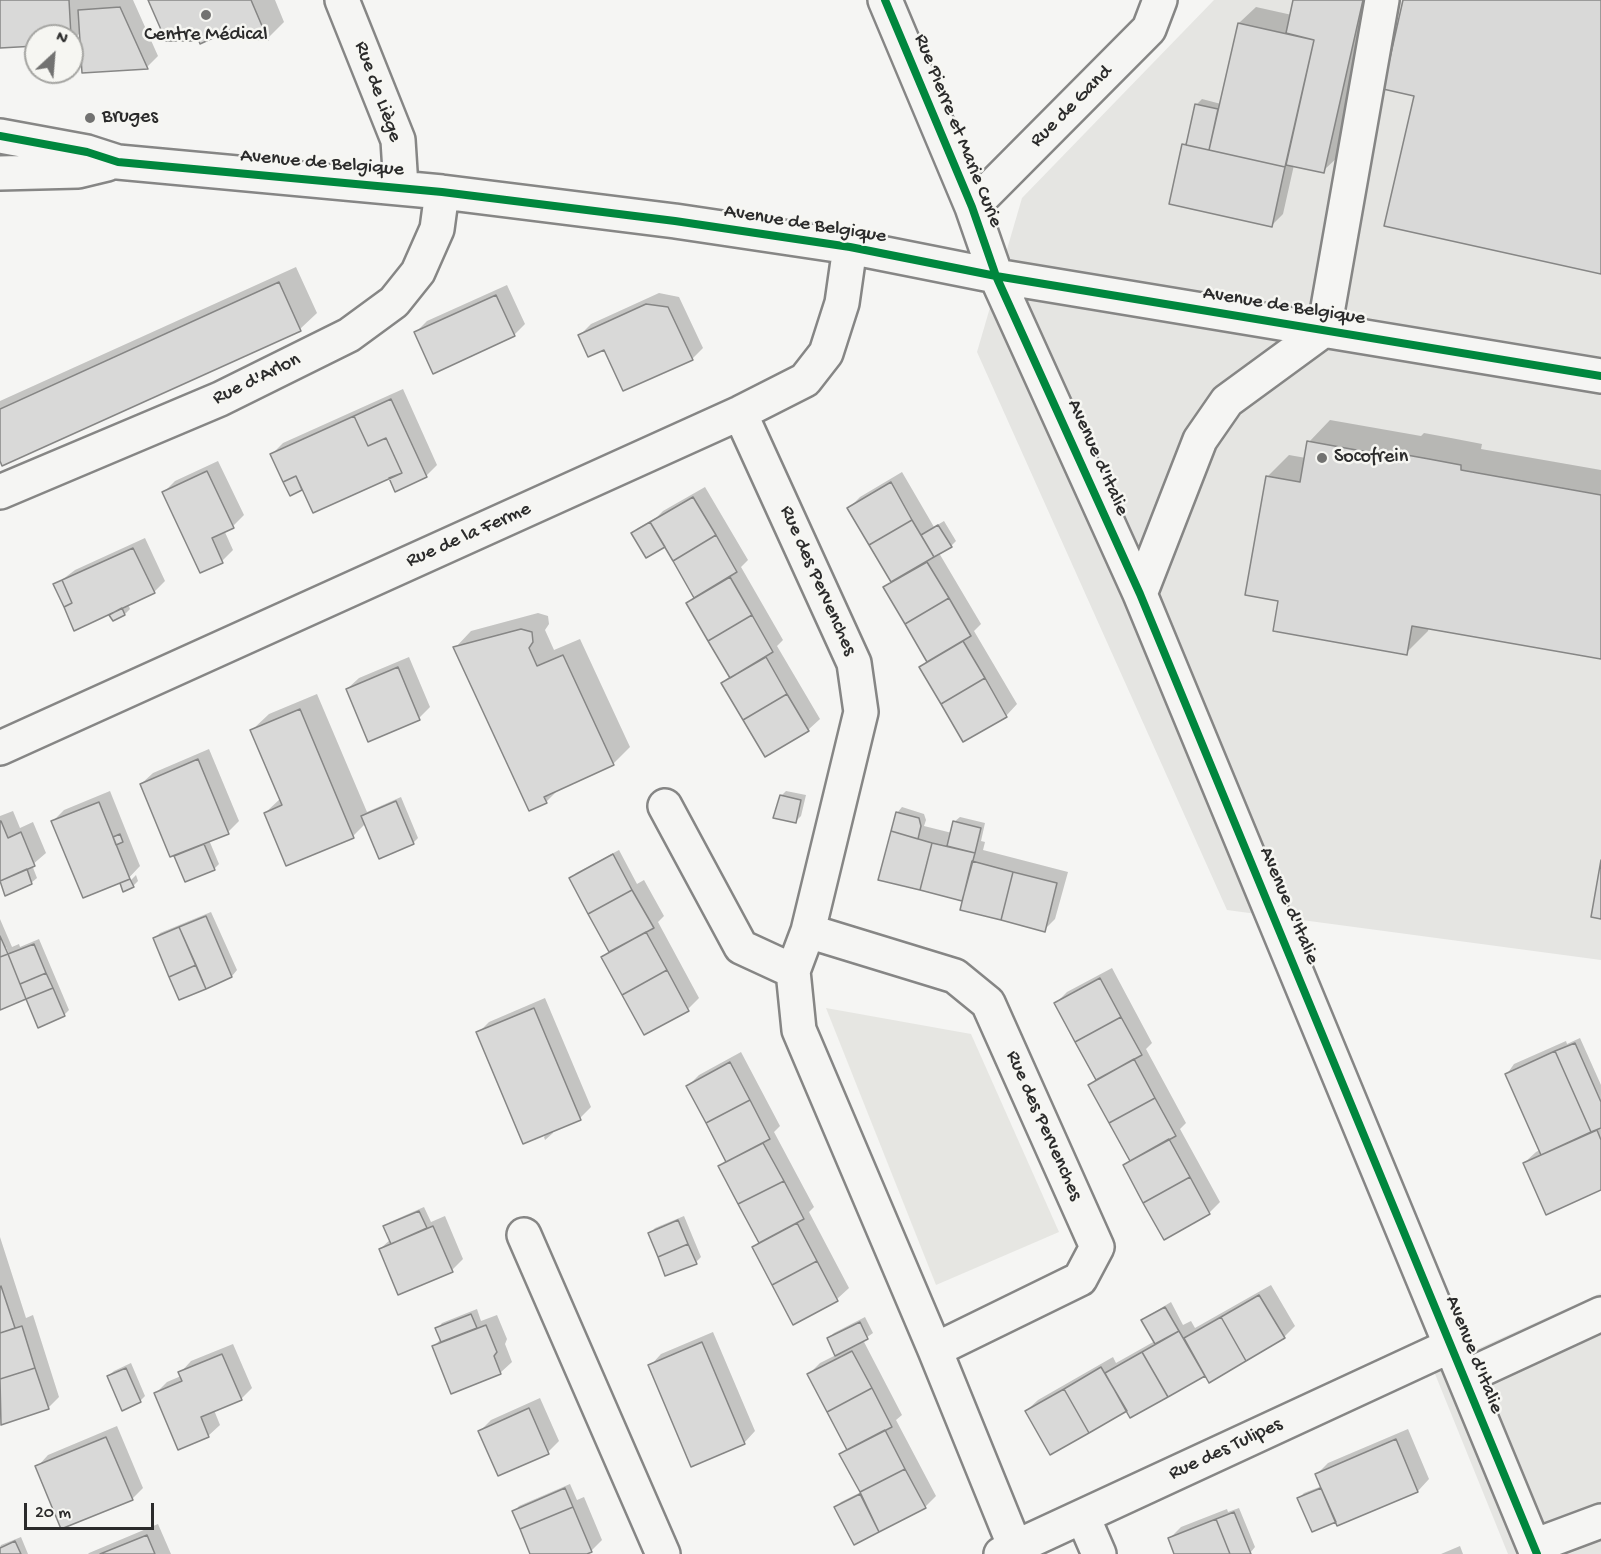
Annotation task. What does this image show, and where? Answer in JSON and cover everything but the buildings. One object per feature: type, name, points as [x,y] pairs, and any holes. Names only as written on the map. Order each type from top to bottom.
[{"type":"street","name":"Rue de Liège","points":[[342,0],[398,140],[401,188]]},
{"type":"street","name":"Rue Pierre et Marie Curie","points":[[885,0],[972,207],[996,276]]},
{"type":"street","name":"Rue de Gand","points":[[972,207],[1149,29],[1160,0]]},
{"type":"street","points":[[1140,594],[1200,440],[1227,401],[1324,330],[1382,0]]},
{"type":"street","name":"Avenue de Belgique","points":[[0,136],[87,153],[118,162],[442,192],[675,221],[850,247],[996,276],[1601,376]]},
{"type":"street","name":"Avenue de Belgique","points":[[0,173],[78,171],[118,162]]},
{"type":"street","name":"Rue d'Arlon","points":[[0,492],[220,399],[349,335],[394,302],[418,272],[437,229],[442,192]]},
{"type":"street","name":"Rue de la Ferme","points":[[0,748],[740,413],[805,380],[826,353],[842,303],[850,247]]},
{"type":"street","name":"Avenue d'Italie","points":[[996,276],[1140,594],[1535,1550]]},
{"type":"street","name":"Rue des Pervenches","points":[[740,413],[854,663],[861,712],[808,931],[793,971],[799,1030],[935,1350],[1008,1551]]},
{"type":"street","points":[[665,806],[741,947],[793,971]]},
{"type":"street","name":"Rue des Pervenches","points":[[808,931],[955,976],[988,1003],[1097,1247],[1080,1279],[935,1350]]},
{"type":"street","points":[[524,1235],[663,1554]]},
{"type":"street","points":[[1465,1377],[1601,1314]]},
{"type":"street","name":"Rue des Tulipes","points":[[1008,1551],[1452,1345]]},
{"type":"street","points":[[1083,1516],[1099,1554]]},
{"type":"street","points":[[1535,1550],[1601,1521]]},
{"type":"shaded area","points":[[1214,0],[1601,0],[1601,960],[1227,910],[977,352],[1022,198]]},
{"type":"shaded area","points":[[826,1008],[971,1034],[1059,1232],[936,1285]]},
{"type":"shaded area","points":[[1601,1293],[1601,1554],[1508,1554],[1433,1369]]},
{"type":"cycle path","points":[[885,0],[972,207],[996,276],[1140,594],[1537,1554]]},
{"type":"cycle path","points":[[0,136],[87,152],[118,162],[442,192],[675,221],[850,247],[996,276],[1601,376]]},
{"type":"place","name":"Centre Médical","points":[[206,15]]},
{"type":"place","name":"Bruges","points":[[90,118]]},
{"type":"place","name":"Socofrein","points":[[1322,458]]}]
